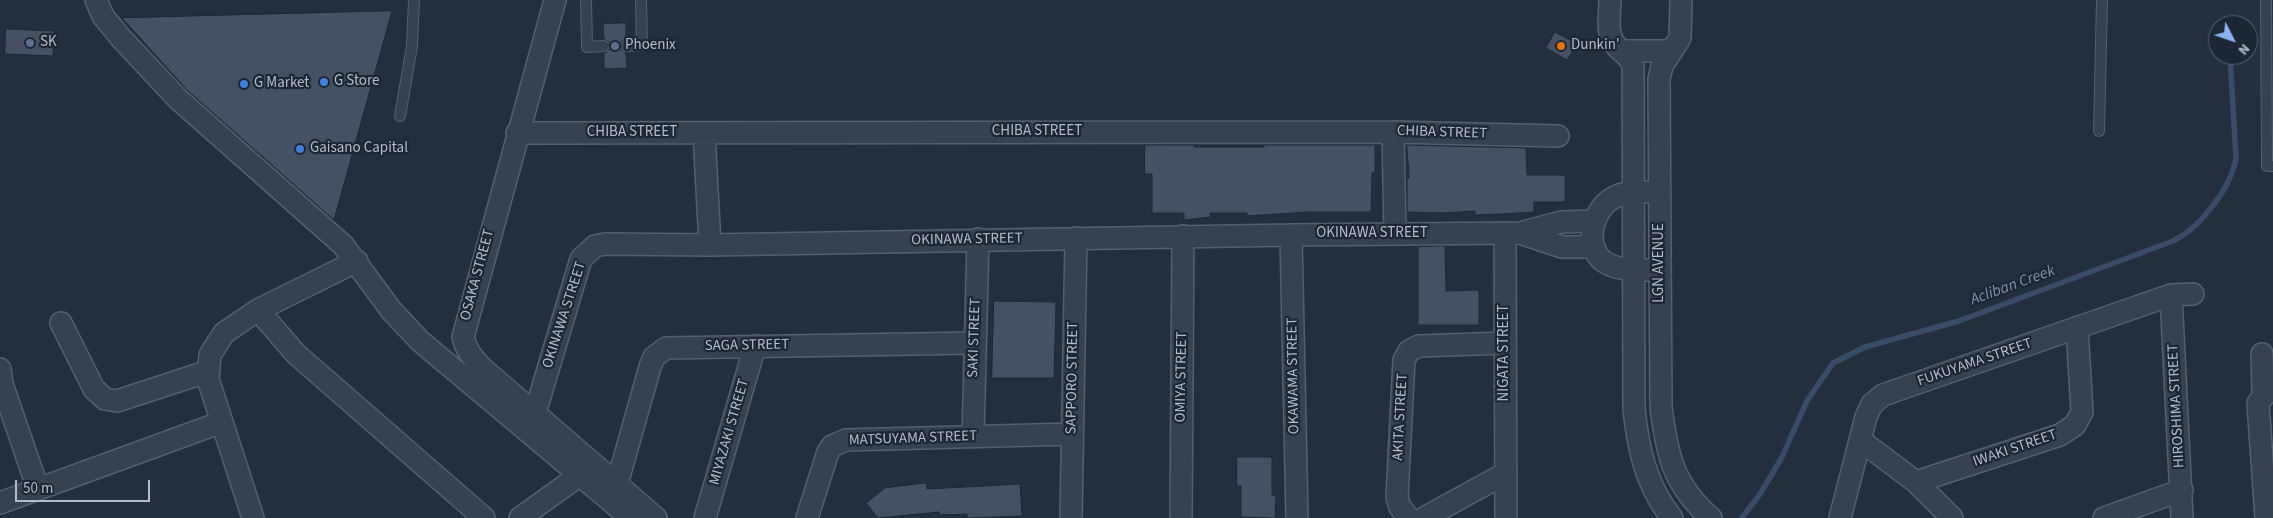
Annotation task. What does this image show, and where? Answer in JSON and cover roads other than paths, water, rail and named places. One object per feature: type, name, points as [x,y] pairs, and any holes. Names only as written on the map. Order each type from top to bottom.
[{"type":"street","points":[[96,0],[104,16],[120,37],[164,85],[206,125],[324,227],[357,261],[391,310],[420,341],[631,518]]},
{"type":"street","name":"LGN AVENUE","points":[[1610,0],[1610,31],[1615,45],[1631,58],[1633,68],[1634,393],[1637,437],[1650,484],[1666,511]]},
{"type":"street","name":"LGN AVENUE","points":[[1681,0],[1680,38],[1662,66],[1659,79],[1661,393],[1664,432],[1675,474],[1684,490],[1706,514]]},
{"type":"street","name":"OSAKA STREET","points":[[553,7],[517,133],[463,337],[465,346],[471,356],[656,518]]},
{"type":"street","points":[[1623,51],[1672,50]]},
{"type":"street","points":[[1393,132],[1395,234]]},
{"type":"street","name":"CHIBA STREET","points":[[517,133],[1393,132],[1558,136]]},
{"type":"street","points":[[704,133],[710,245]]},
{"type":"street","points":[[1660,192],[1633,192],[1613,198],[1604,204],[1594,220],[1594,247],[1604,261],[1622,269],[1660,270]]},
{"type":"street","points":[[1512,234],[1561,222],[1594,220]]},
{"type":"street","name":"OKINAWA STREET","points":[[535,413],[577,269],[587,251],[595,246],[605,244],[710,245],[1291,234],[1512,234]]},
{"type":"street","name":"OKAWAMA STREET","points":[[1291,234],[1297,518]]},
{"type":"street","points":[[1512,234],[1562,247],[1594,247]]},
{"type":"street","name":"NIGATA STREET","points":[[1506,518],[1505,343],[1512,234]]},
{"type":"street","name":"OMIYA STREET","points":[[1181,518],[1184,236]]},
{"type":"street","name":"SAPPORO STREET","points":[[1071,518],[1076,238]]},
{"type":"street","name":"SAKI STREET","points":[[973,436],[978,239]]},
{"type":"street","points":[[253,518],[208,379],[210,355],[224,333],[258,310],[357,261]]},
{"type":"street","name":"FUKUYAMA STREET","points":[[1840,518],[1869,409],[1883,396],[2171,295],[2193,294]]},
{"type":"street","name":"HIROSHIMA STREET","points":[[2171,295],[2182,518]]},
{"type":"street","points":[[258,310],[296,354],[484,518]]},
{"type":"street","points":[[61,323],[90,382],[105,399],[117,401],[209,371]]},
{"type":"street","name":"IWAKI STREET","points":[[1916,482],[2060,435],[2075,425],[2082,412],[2076,328]]},
{"type":"street","name":"SAGA STREET","points":[[617,484],[650,367],[660,352],[666,348],[975,343]]},
{"type":"street","name":"AKITA STREET","points":[[1409,518],[1400,508],[1397,498],[1404,360],[1410,351],[1419,346],[1505,343]]},
{"type":"street","name":"MIYAZAKI STREET","points":[[705,518],[755,346]]},
{"type":"street","points":[[2262,354],[2268,467],[2266,518]]},
{"type":"street","points":[[0,369],[2,384],[38,489]]},
{"type":"street","points":[[1634,393],[1661,393]]},
{"type":"street","points":[[0,503],[222,422]]},
{"type":"street","name":"MATSUYAMA STREET","points":[[807,518],[828,452],[838,442],[846,440],[1072,434]]},
{"type":"street","points":[[1860,440],[1916,482],[1952,518]]},
{"type":"street","points":[[1424,518],[1506,473]]},
{"type":"street","points":[[520,518],[580,475]]},
{"type":"street","points":[[1666,511],[1684,490]]},
{"type":"street","points":[[2104,518],[2182,490]]},
{"type":"lane","points":[[400,116],[412,46],[414,0]]},
{"type":"lane","points":[[586,0],[587,47],[604,46]]},
{"type":"lane","points":[[626,46],[642,45],[642,0]]},
{"type":"lane","points":[[2099,131],[2102,0]]},
{"type":"lane","points":[[2266,0],[2270,56],[2267,166],[2273,166]]},
{"type":"waterway","name":"Acliban Creek","points":[[1742,518],[1760,494],[1781,459],[1807,401],[1833,363],[1865,347],[1959,321],[2173,241],[2193,227],[2221,195],[2233,171],[2236,159],[2231,65]]},
{"type":"place","name":"SK","points":[[30,43]]},
{"type":"place","name":"Phoenix","points":[[615,46]]},
{"type":"place","name":"Dunkin'","points":[[1561,46]]},
{"type":"place","name":"G Store","points":[[324,82]]},
{"type":"place","name":"G Market","points":[[244,84]]},
{"type":"place","name":"Gaisano Capital","points":[[300,149]]}]
